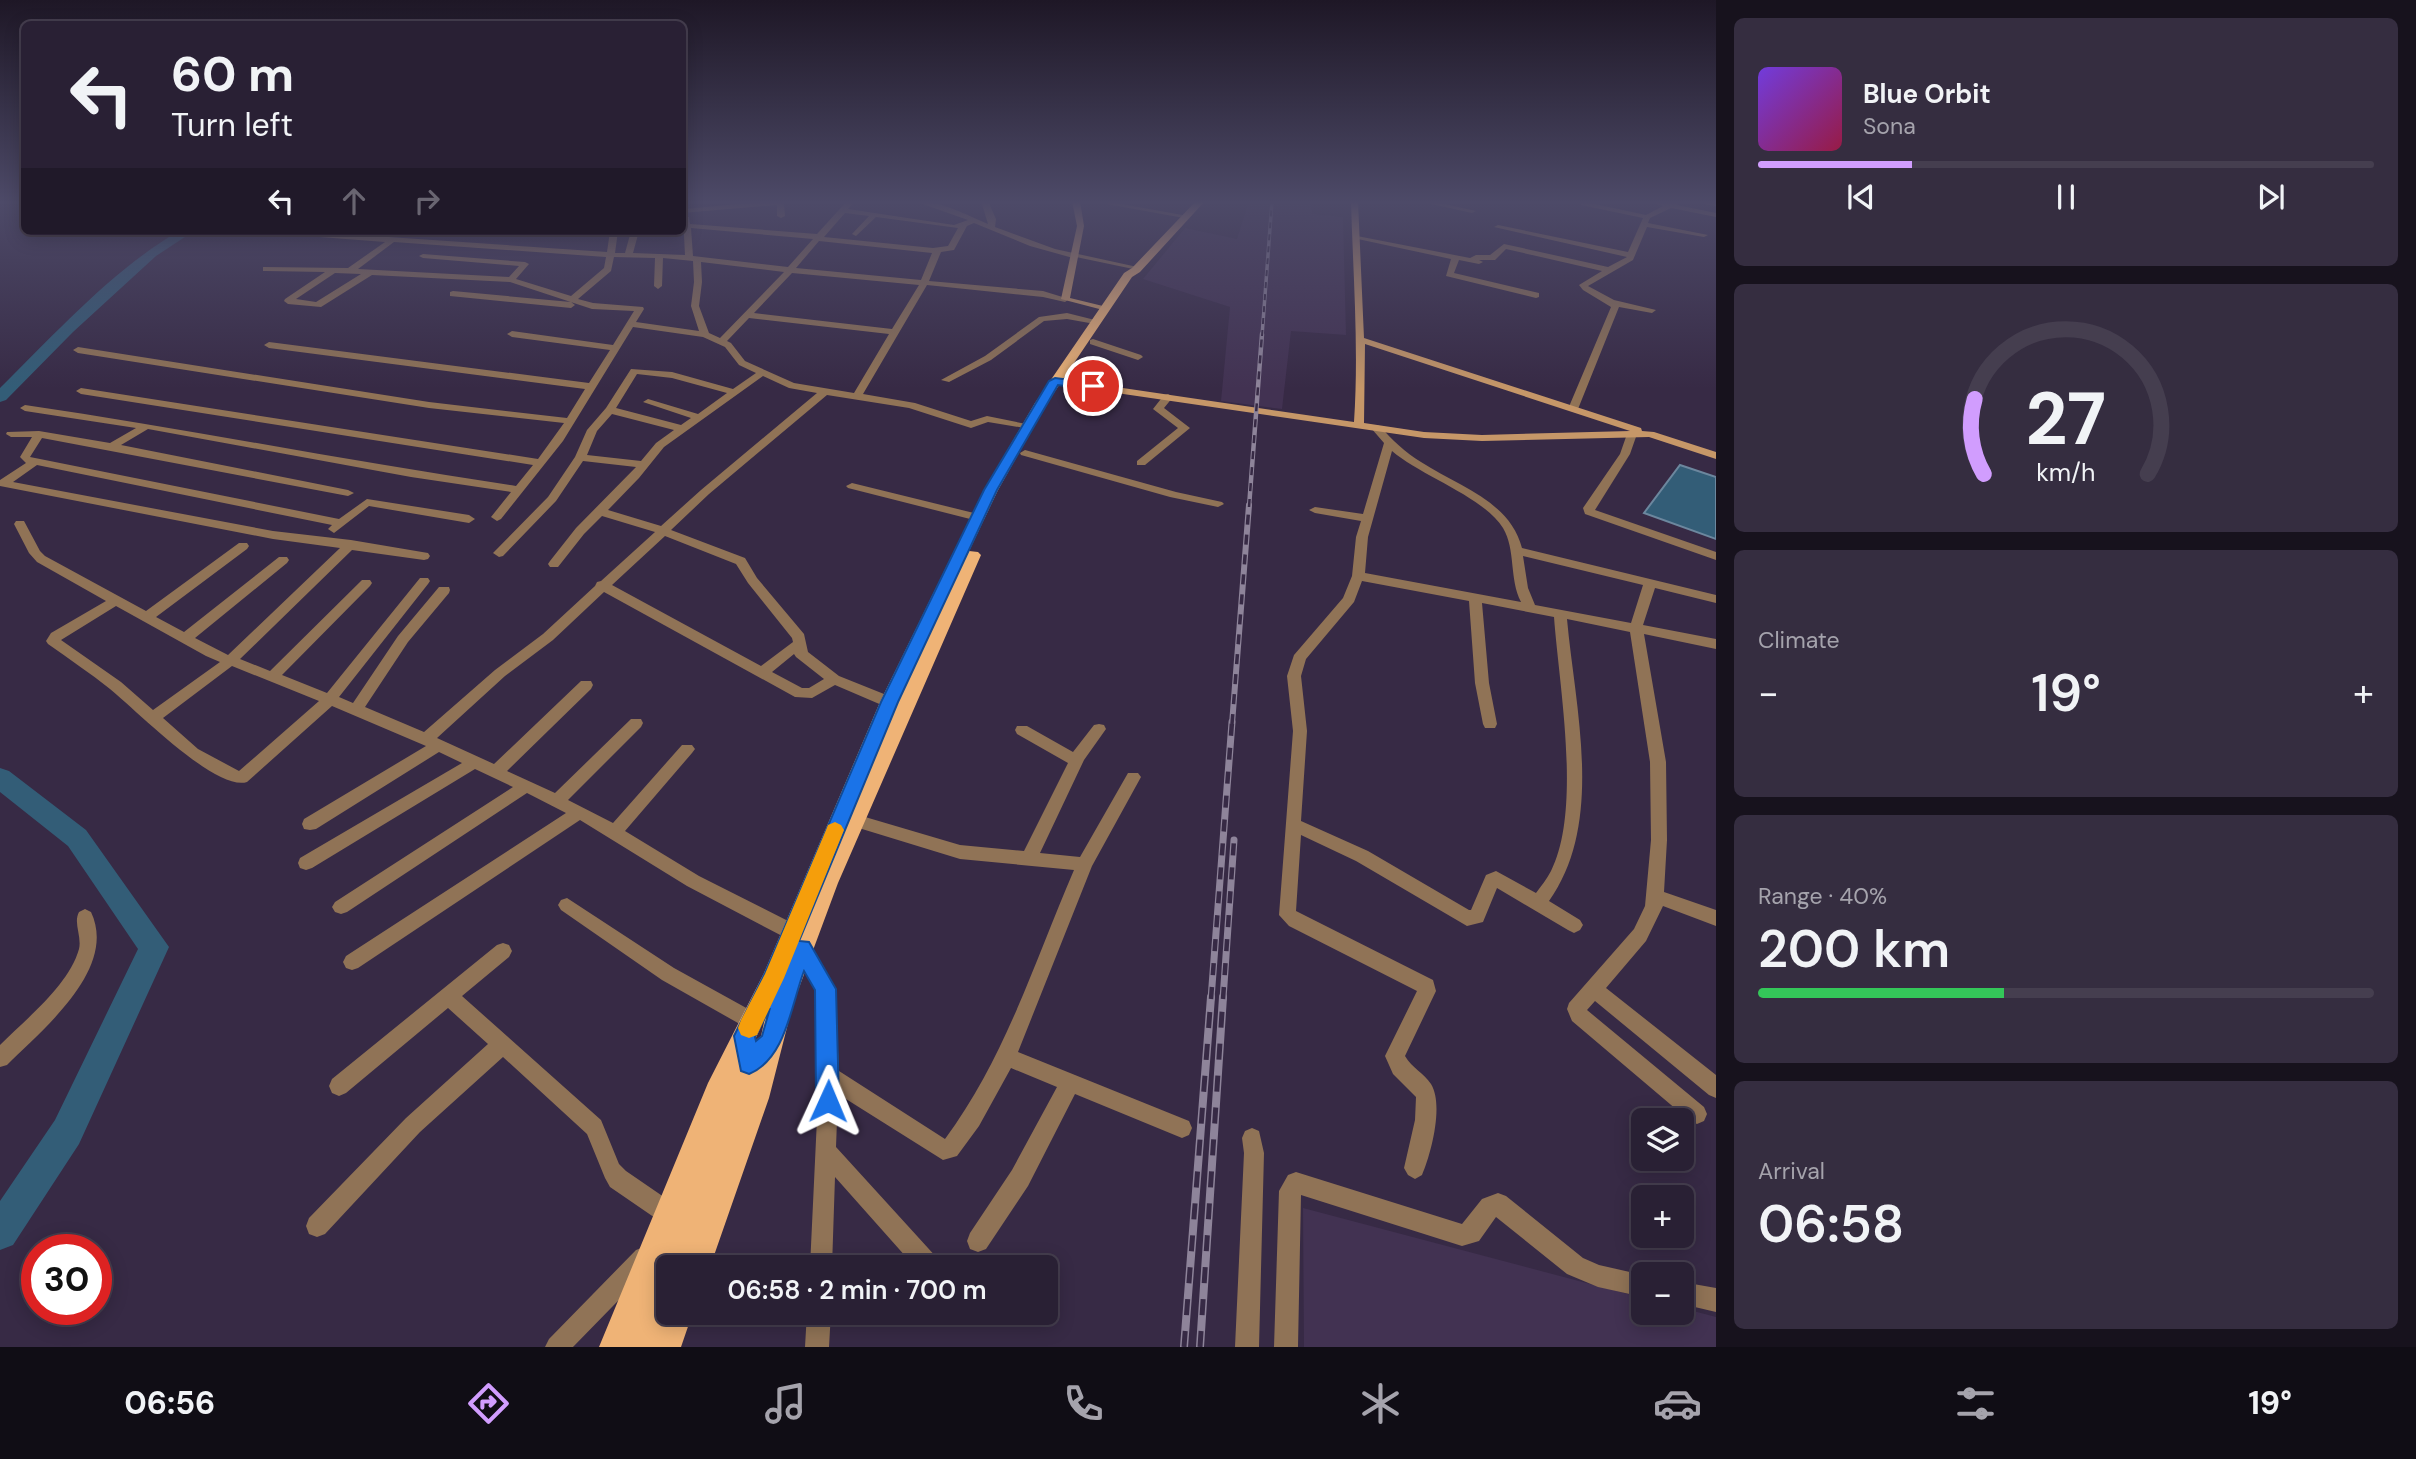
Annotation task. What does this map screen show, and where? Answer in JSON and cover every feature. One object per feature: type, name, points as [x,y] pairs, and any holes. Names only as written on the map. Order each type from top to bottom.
[{"type":"main road","points":[[664,1255],[669,1213],[717,1092],[797,940],[855,820],[950,604],[1001,496],[1099,315],[1128,275],[1142,264]]},
{"type":"main road","points":[[700,1255],[756,1098],[797,940],[889,702],[978,517],[1027,427],[1093,342],[1136,276],[1137,269]]},
{"type":"main road","points":[[748,1029],[749,1063]]},
{"type":"main road","points":[[665,1255],[749,1063],[771,1042]]},
{"type":"main road","points":[[614,1347],[656,1272]]},
{"type":"main road","points":[[643,1347],[656,1312]]},
{"type":"main road","points":[[666,1347],[674,1325]]},
{"type":"street","points":[[350,271],[360,264]]},
{"type":"street","points":[[438,275],[450,264]]},
{"type":"street","points":[[510,280],[523,264]]},
{"type":"street","points":[[572,300],[606,272],[608,264]]},
{"type":"street","points":[[658,286],[659,264]]},
{"type":"street","points":[[694,264],[698,282],[695,306],[705,335]]},
{"type":"street","points":[[736,264],[1043,293],[1065,299],[1099,315]]},
{"type":"street","points":[[721,342],[796,264]]},
{"type":"street","points":[[857,396],[923,283],[931,264]]},
{"type":"street","points":[[1065,299],[1069,290],[1072,264]]},
{"type":"street","points":[[1114,264],[1137,269]]},
{"type":"street","points":[[1358,264],[1361,391],[1359,426]]},
{"type":"street","points":[[1453,264],[1449,274],[1536,295]]},
{"type":"street","points":[[1487,264],[1496,266]]},
{"type":"street","points":[[1582,264],[1609,270]]},
{"type":"street","points":[[1619,264],[1583,285],[1590,292],[1614,303],[1652,310]]},
{"type":"street","points":[[266,270],[333,270],[510,280],[592,306]]},
{"type":"street","points":[[333,270],[288,302],[318,305],[370,272]]},
{"type":"street","points":[[453,294],[640,309],[570,421],[497,517]]},
{"type":"street","points":[[1573,409],[1601,346],[1614,303]]},
{"type":"street","points":[[747,315],[895,332]]},
{"type":"street","points":[[946,380],[988,358],[1042,319],[1099,315]]},
{"type":"street","points":[[632,324],[705,335],[728,345],[742,363],[792,386],[822,393],[911,405],[971,425],[985,419],[1027,427]]},
{"type":"street","points":[[512,334],[616,348]]},
{"type":"street","points":[[1359,339],[1716,456]]},
{"type":"street","points":[[1093,342],[1138,357]]},
{"type":"street","points":[[269,345],[593,387]]},
{"type":"street","points":[[78,350],[429,405],[570,421]]},
{"type":"street","points":[[499,553],[552,499],[580,457],[592,430],[610,410],[636,371],[672,375],[735,392]]},
{"type":"street","points":[[554,564],[580,531],[602,512],[644,465],[654,450],[762,373]]},
{"type":"street","points":[[1062,382],[1359,426],[1482,438],[1650,435]]},
{"type":"street","points":[[81,391],[540,463]]},
{"type":"street","points":[[310,824],[433,742],[500,673],[548,637],[662,530],[822,393]]},
{"type":"street","points":[[1141,463],[1185,428],[1158,409],[1168,397]]},
{"type":"street","points":[[648,402],[698,417]]},
{"type":"street","points":[[25,408],[146,426],[411,474],[519,489]]},
{"type":"street","points":[[610,410],[682,429]]},
{"type":"street","points":[[111,447],[146,426]]},
{"type":"street","points":[[1376,428],[1388,445],[1503,519],[1517,551],[1525,599],[1531,608]]},
{"type":"street","points":[[11,434],[39,435],[111,447],[348,493]]},
{"type":"street","points":[[1632,434],[1625,454],[1589,508],[1589,512],[1716,556]]},
{"type":"street","points":[[39,435],[25,458],[35,462],[341,523]]},
{"type":"street","points":[[1388,445],[1360,545],[1358,576],[1349,599],[1296,663],[1294,676],[1300,731],[1287,908],[1291,919],[1421,982],[1427,989],[1395,1056],[1397,1063],[1422,1088],[1427,1100],[1415,1168]]},
{"type":"street","points":[[1026,453],[1174,495],[1218,504]]},
{"type":"street","points":[[580,457],[644,465]]},
{"type":"street","points":[[35,462],[3,483],[261,533],[424,556]]},
{"type":"street","points":[[852,486],[978,517]]},
{"type":"street","points":[[321,540],[367,502],[469,519]]},
{"type":"street","points":[[1315,510],[1367,519]]},
{"type":"street","points":[[602,512],[662,530],[741,561],[752,580],[796,632],[801,654],[834,679],[889,702]]},
{"type":"street","points":[[20,524],[41,559],[185,639],[230,661],[356,709],[433,742],[526,786],[614,832],[797,940],[825,989],[829,1076],[821,1255]]},
{"type":"street","points":[[153,718],[230,661],[351,544]]},
{"type":"street","points":[[146,618],[243,546]]},
{"type":"street","points":[[1517,551],[1716,599]]},
{"type":"street","points":[[185,639],[283,560]]},
{"type":"street","points":[[1358,576],[1716,644]]},
{"type":"street","points":[[115,601],[52,640],[116,686],[193,753],[242,778],[330,699],[424,581]]},
{"type":"street","points":[[1651,582],[1636,627],[1658,762],[1659,840],[1654,906],[1640,935],[1576,1006],[1579,1015],[1697,1114]]},
{"type":"street","points":[[271,678],[366,583]]},
{"type":"street","points":[[601,585],[661,615],[761,673],[807,694],[834,679]]},
{"type":"street","points":[[356,709],[403,639],[444,590]]},
{"type":"street","points":[[1475,599],[1482,683],[1490,724]]},
{"type":"street","points":[[1539,902],[1559,873],[1571,827],[1571,741],[1560,614]]},
{"type":"street","points":[[761,673],[799,644]]},
{"type":"street","points":[[496,772],[586,685]]},
{"type":"street","points":[[556,802],[636,723]]},
{"type":"street","points":[[1029,859],[1076,766],[1076,759],[1099,729]]},
{"type":"street","points":[[1022,730],[1076,759]]},
{"type":"street","points":[[614,832],[687,749]]},
{"type":"street","points":[[306,863],[475,762]]},
{"type":"street","points":[[829,1076],[947,1151],[985,1096],[1005,1056],[1085,864],[1133,777]]},
{"type":"street","points":[[341,907],[526,786]]},
{"type":"street","points":[[352,962],[579,813]]},
{"type":"street","points":[[855,820],[960,852],[1085,864]]},
{"type":"street","points":[[1293,824],[1362,856],[1467,918],[1477,917],[1494,878],[1539,902],[1574,925]]},
{"type":"street","points":[[1655,896],[1716,919]]},
{"type":"street","points":[[568,905],[748,1029]]},
{"type":"street","points":[[0,1058],[54,1002],[82,964],[90,940],[85,917]]},
{"type":"street","points":[[339,1086],[503,951]]},
{"type":"street","points":[[1594,989],[1716,1088]]},
{"type":"street","points":[[449,996],[594,1127],[618,1179],[669,1213]]},
{"type":"street","points":[[317,1226],[413,1125],[503,1044]]},
{"type":"street","points":[[1005,1056],[1182,1128]]},
{"type":"street","points":[[978,1241],[1020,1178],[1070,1083]]},
{"type":"street","points":[[1247,1347],[1254,1153],[1252,1138]]},
{"type":"street","points":[[825,1151],[919,1255]]},
{"type":"street","points":[[1286,1347],[1290,1191],[1296,1183],[1462,1235],[1471,1233],[1490,1208],[1498,1204],[1575,1266],[1598,1276],[1631,1283]]},
{"type":"street","points":[[557,1347],[611,1289],[656,1263]]},
{"type":"street","points":[[1694,1295],[1716,1300]]},
{"type":"street","points":[[817,1347],[818,1325]]},
{"type":"shaded area","points":[[1155,264],[1344,264],[1346,335],[1291,331],[1282,409],[1221,401],[1230,307],[1143,279]]},
{"type":"shaded area","points":[[1303,1208],[1631,1295],[1631,1325],[1694,1325],[1694,1311],[1716,1317],[1716,1347],[1304,1347]]},
{"type":"water","points":[[1680,465],[1716,477],[1716,539],[1644,513]]},
{"type":"waterway","points":[[0,397],[68,329],[139,264]]},
{"type":"waterway","points":[[0,778],[77,838],[154,947],[67,1132],[0,1232]]},
{"type":"railway","points":[[1262,336],[1267,264]]},
{"type":"railway","points":[[1249,507],[1262,334]]},
{"type":"railway","points":[[1232,724],[1249,505]]},
{"type":"railway","points":[[1211,999],[1232,722]]},
{"type":"railway","points":[[1223,999],[1234,840]]},
{"type":"railway","points":[[1184,1347],[1211,997]]},
{"type":"railway","points":[[1200,1347],[1223,997]]},
{"type":"slow traffic","points":[[749,1028],[835,830]]},
{"type":"route","points":[[828,1101],[825,989],[802,949],[781,1004],[771,1042],[749,1063],[744,1036],[773,978],[889,702],[991,490],[1055,381],[1093,386]]}]
